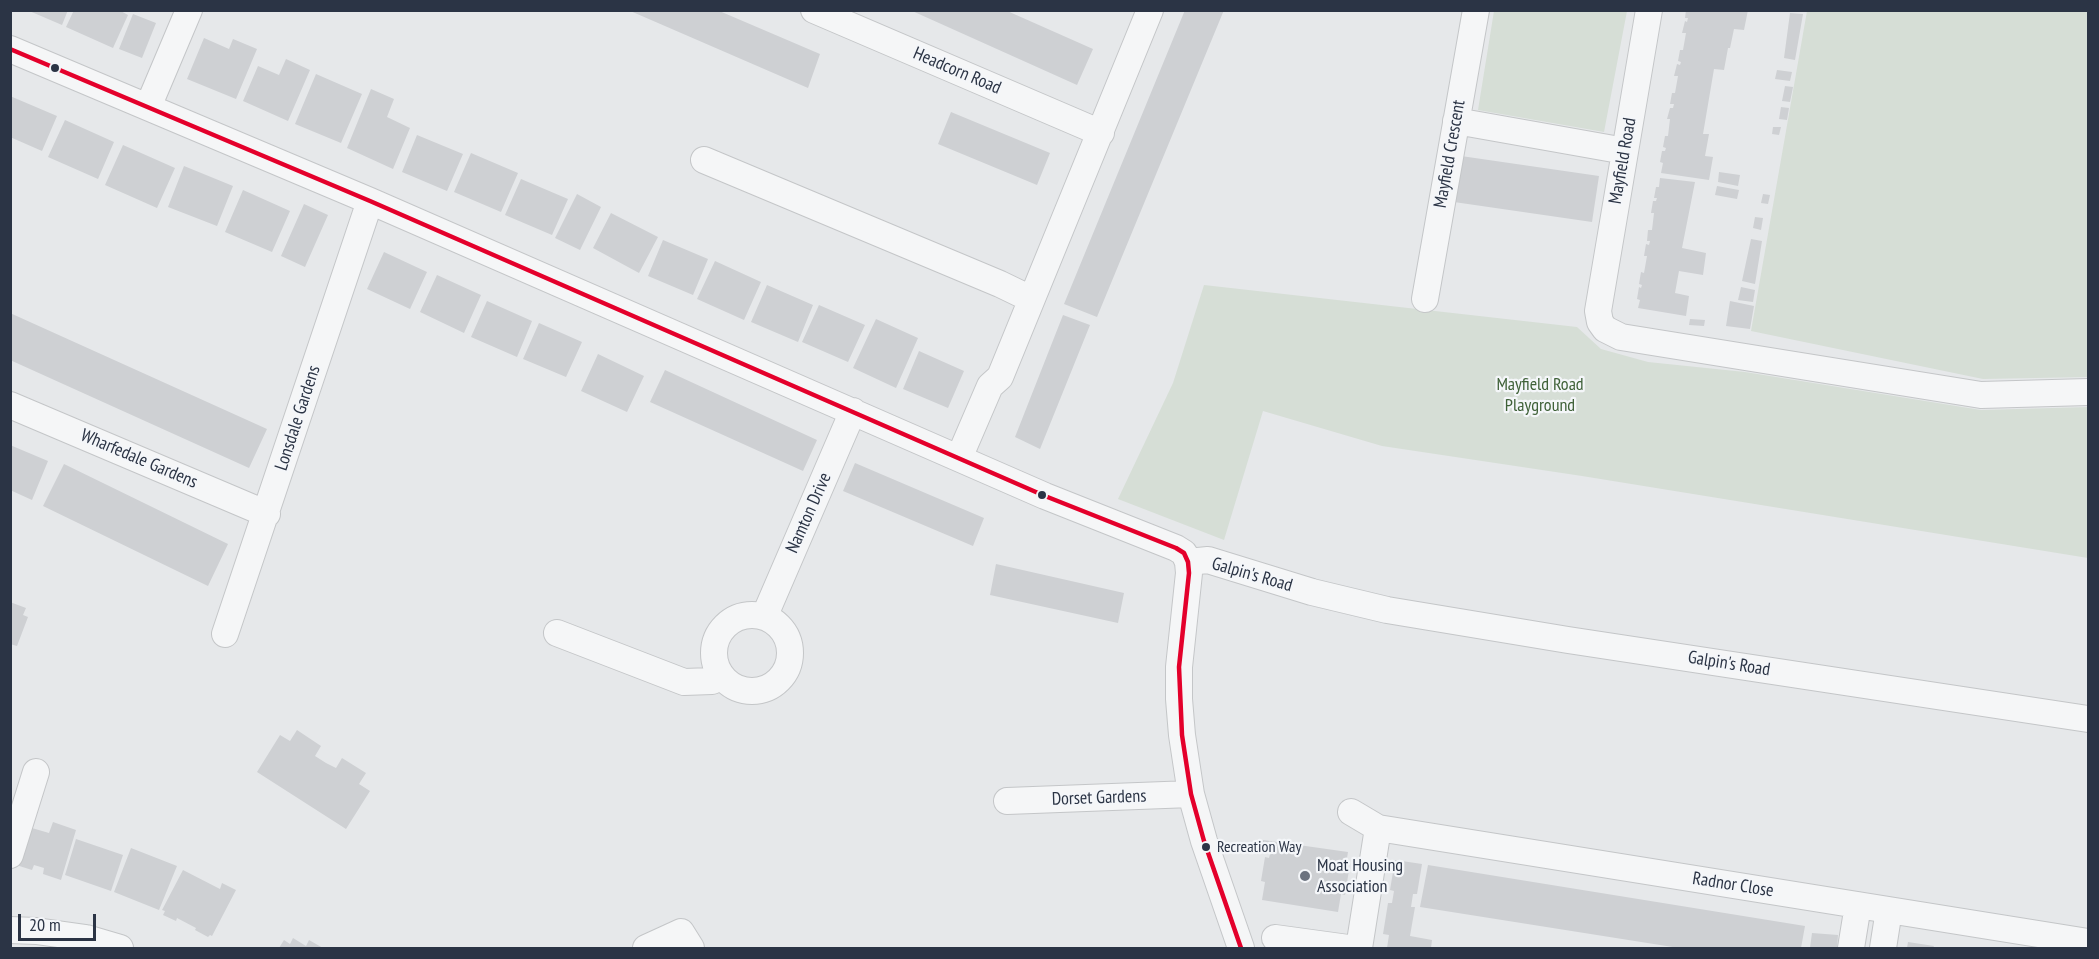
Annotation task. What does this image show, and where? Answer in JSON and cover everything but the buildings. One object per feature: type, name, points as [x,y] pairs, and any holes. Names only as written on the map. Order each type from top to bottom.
[{"type":"street","points":[[148,107],[189,10]]},
{"type":"street","name":"Headcorn Road","points":[[814,10],[1101,133]]},
{"type":"street","points":[[966,461],[990,386],[1000,377],[1150,10]]},
{"type":"street","name":"Mayfield Crescent","points":[[1425,298],[1476,10]]},
{"type":"street","name":"Mayfield Road","points":[[1649,10],[1598,311],[1600,322],[1605,329],[1621,337],[1981,395],[2088,392]]},
{"type":"street","name":"Galpin's Road","points":[[10,49],[370,201],[1045,496],[1176,548],[1184,554],[1188,562],[1208,561],[1312,592],[1388,610],[1568,640],[2088,719]]},
{"type":"street","points":[[1456,121],[1625,151]]},
{"type":"street","points":[[704,160],[1031,299]]},
{"type":"street","name":"Lonsdale Gardens","points":[[225,634],[370,201]]},
{"type":"street","name":"Wharfedale Gardens","points":[[10,405],[267,514]]},
{"type":"street","name":"Namton Drive","points":[[765,615],[854,411]]},
{"type":"street","points":[[1188,562],[1189,573],[1179,667],[1179,699],[1191,794],[1233,948]]},
{"type":"street","points":[[749,614],[765,615],[783,629],[789,640],[791,653],[789,666],[774,686],[762,691],[749,692],[737,688],[721,677],[714,659],[714,646],[718,635],[726,625],[736,618],[749,614]]},
{"type":"street","points":[[557,633],[684,682],[712,681],[721,677]]},
{"type":"street","points":[[10,855],[36,772]]},
{"type":"street","name":"Dorset Gardens","points":[[1006,801],[1191,794]]},
{"type":"street","points":[[1351,812],[1378,828],[1359,948]]},
{"type":"street","name":"Radnor Close","points":[[1378,828],[2088,942]]},
{"type":"street","points":[[1851,948],[1858,905]]},
{"type":"street","points":[[1883,948],[1889,910]]},
{"type":"street","points":[[10,930],[86,938],[120,948]]},
{"type":"street","points":[[646,948],[681,932],[691,948]]},
{"type":"street","points":[[1275,938],[1348,948]]},
{"type":"green space","points":[[1494,11],[1627,11],[1604,132],[1478,110]]},
{"type":"green space","points":[[1807,11],[2088,11],[2088,377],[1983,379],[1751,331]]},
{"type":"green space","name":"Mayfield Road Playground","points":[[1204,285],[1577,327],[1601,349],[1648,362],[1745,372],[1981,410],[2088,407],[2088,558],[1382,446],[1263,411],[1224,540],[1118,499],[1173,383]]},
{"type":"transit line","points":[[10,49],[370,201],[1045,496],[1184,553],[1189,573],[1179,667],[1182,735],[1191,794],[1204,841],[1241,948]]},
{"type":"place","name":"Recreation Way","points":[[1206,847]]},
{"type":"place","name":"Moat Housing Association","points":[[1305,876]]}]
